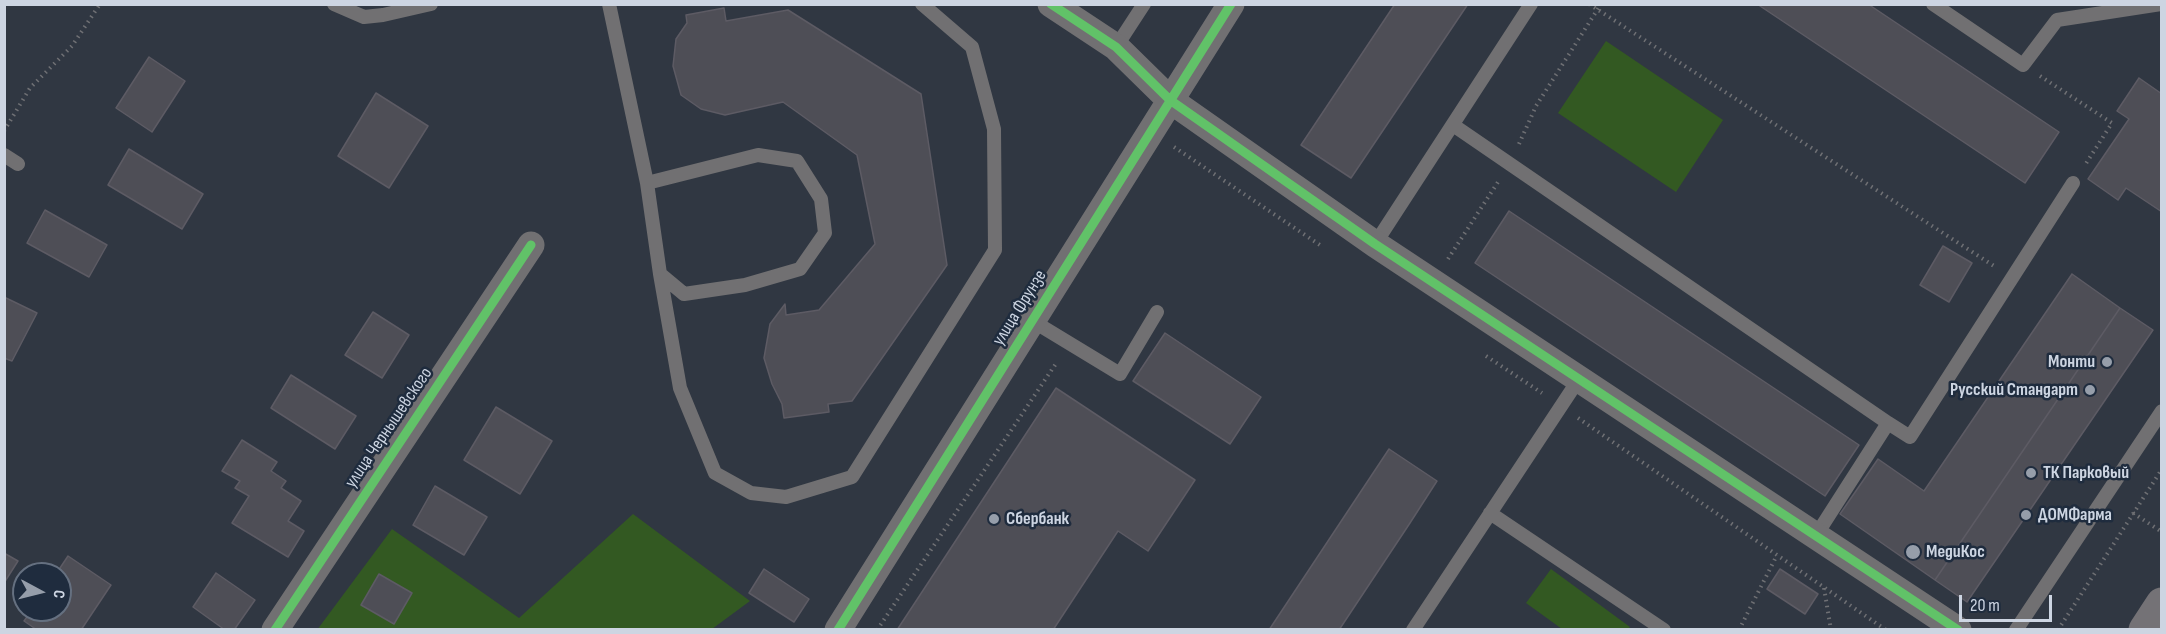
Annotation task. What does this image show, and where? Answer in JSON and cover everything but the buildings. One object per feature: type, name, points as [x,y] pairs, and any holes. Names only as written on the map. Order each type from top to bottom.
[{"type":"main road","points":[[2145,630],[2162,604]]},
{"type":"street","points":[[1051,4],[1116,47],[1170,100],[1375,244],[1958,630]]},
{"type":"street","name":"улица Фрунзе","points":[[838,630],[1231,4]]},
{"type":"street","name":"улица Чернышевского","points":[[275,630],[531,245]]},
{"type":"lane","points":[[334,4],[364,17],[431,4]]},
{"type":"lane","points":[[609,4],[647,183],[680,388],[715,473],[751,493],[786,497],[852,477],[995,250],[994,129],[972,47],[922,4]]},
{"type":"lane","points":[[1116,47],[1144,4]]},
{"type":"lane","points":[[1375,244],[1530,4]]},
{"type":"lane","points":[[1933,4],[2023,65],[2057,20],[2162,4]]},
{"type":"lane","points":[[1453,125],[1911,437],[2073,183]]},
{"type":"lane","points":[[4,155],[18,164]]},
{"type":"lane","points":[[647,183],[758,155],[797,161],[821,199],[825,233],[800,269],[745,285],[684,294],[660,274]]},
{"type":"lane","points":[[1031,320],[1120,374],[1157,312]]},
{"type":"lane","points":[[1413,630],[1579,379]]},
{"type":"lane","points":[[2016,630],[2162,411]]},
{"type":"lane","points":[[1815,537],[1888,423]]},
{"type":"lane","points":[[1490,513],[1664,630]]},
{"type":"path","points":[[4,131],[30,88],[72,46],[100,4]]},
{"type":"path","points":[[1589,4],[2012,278]]},
{"type":"path","points":[[1443,267],[1509,165],[1536,106],[1601,4]]},
{"type":"path","points":[[2023,65],[2112,123],[2073,183]]},
{"type":"path","points":[[2058,630],[2162,469]]},
{"type":"path","points":[[2133,513],[2162,532]]},
{"type":"path","points":[[1739,630],[1777,555]]},
{"type":"path","points":[[1824,587],[1831,630]]},
{"type":"green space","points":[[1606,41],[1723,120],[1676,192],[1558,113]]},
{"type":"green space","points":[[633,514],[750,601],[712,629],[317,630],[392,529],[519,618]]},
{"type":"green space","points":[[1551,569],[1630,627],[1628,629],[1562,629],[1526,603]]},
{"type":"cycle path","points":[[1051,4],[1116,47],[1170,100],[1375,244],[1958,630]]},
{"type":"cycle path","points":[[838,630],[1231,4]]},
{"type":"cycle path","points":[[275,630],[531,245]]},
{"type":"place","name":"Монти","points":[[2107,362]]},
{"type":"place","name":"Русский Стандарт","points":[[2090,390]]},
{"type":"place","name":"ТК Парковый","points":[[2031,473]]},
{"type":"place","name":"ДОМФарма","points":[[2026,515]]},
{"type":"place","name":"Сбербанк","points":[[994,519]]},
{"type":"place","name":"МедиКос","points":[[1913,552]]}]
